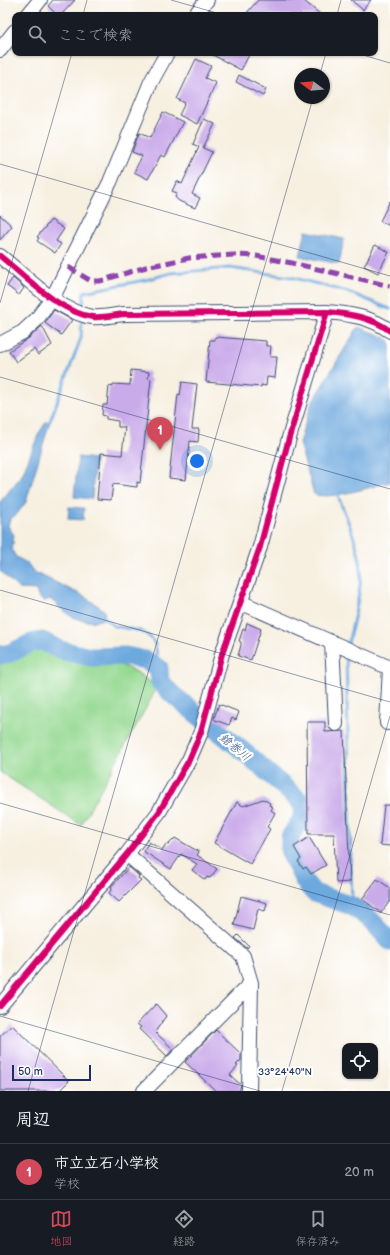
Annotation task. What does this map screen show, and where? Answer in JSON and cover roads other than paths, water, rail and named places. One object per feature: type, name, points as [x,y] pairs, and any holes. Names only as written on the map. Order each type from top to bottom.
[{"type":"street","points":[[30,12],[40,0]]},
{"type":"street","points":[[197,12],[207,0]]},
{"type":"street","points":[[0,50],[12,35]]},
{"type":"street","points":[[0,344],[23,332],[36,320],[52,299],[110,182],[151,82],[166,56]]},
{"type":"street","points":[[0,256],[52,299],[80,314],[94,317],[124,314],[327,312],[352,314],[381,324],[390,331]]},
{"type":"street","points":[[0,1006],[127,854],[159,812],[192,753],[201,732],[222,654],[260,547],[289,438],[327,312]]},
{"type":"street","points":[[240,602],[390,668],[387,723]]},
{"type":"street","points":[[332,642],[336,724]]},
{"type":"street","points":[[127,854],[243,956],[251,982],[249,1091]]},
{"type":"street","points":[[144,1091],[251,982]]},
{"type":"water","points":[[306,231],[344,239],[339,264],[300,256]]},
{"type":"water","points":[[358,327],[384,337],[390,341],[390,482],[340,494],[321,496],[314,494],[299,443],[312,402]]},
{"type":"water","points":[[50,421],[26,502],[17,514],[10,519],[8,526],[14,535],[12,550],[16,557],[27,563],[34,572],[84,596],[104,610],[105,618],[97,621],[87,621],[73,617],[64,612],[50,599],[44,601],[38,597],[36,590],[19,589],[0,571],[0,502],[22,475],[39,433],[46,422]]},
{"type":"water","points":[[78,457],[95,459],[92,499],[74,497]]},
{"type":"water","points":[[69,507],[84,508],[83,520],[68,519]]},
{"type":"waterway","points":[[83,311],[84,292],[145,280],[171,273],[230,268],[291,277],[348,292],[390,309]]},
{"type":"waterway","points":[[50,421],[81,338],[82,319]]},
{"type":"waterway","points":[[336,491],[355,541],[361,571],[358,599],[348,644]]},
{"type":"waterway","points":[[103,617],[114,626],[141,631],[150,637],[155,644],[159,668]]},
{"type":"waterway","name":"鎗巻川","points":[[0,655],[10,653],[31,643],[42,641],[60,650],[91,657],[126,656],[145,660],[159,668],[160,682],[173,695],[243,751],[299,800],[304,809],[301,820],[290,837],[290,852],[304,881],[314,893],[352,906],[370,919],[390,941]]},
{"type":"waterway","points":[[346,654],[352,906]]},
{"type":"place","name":"市立立石小学校","points":[[160,450]]}]
